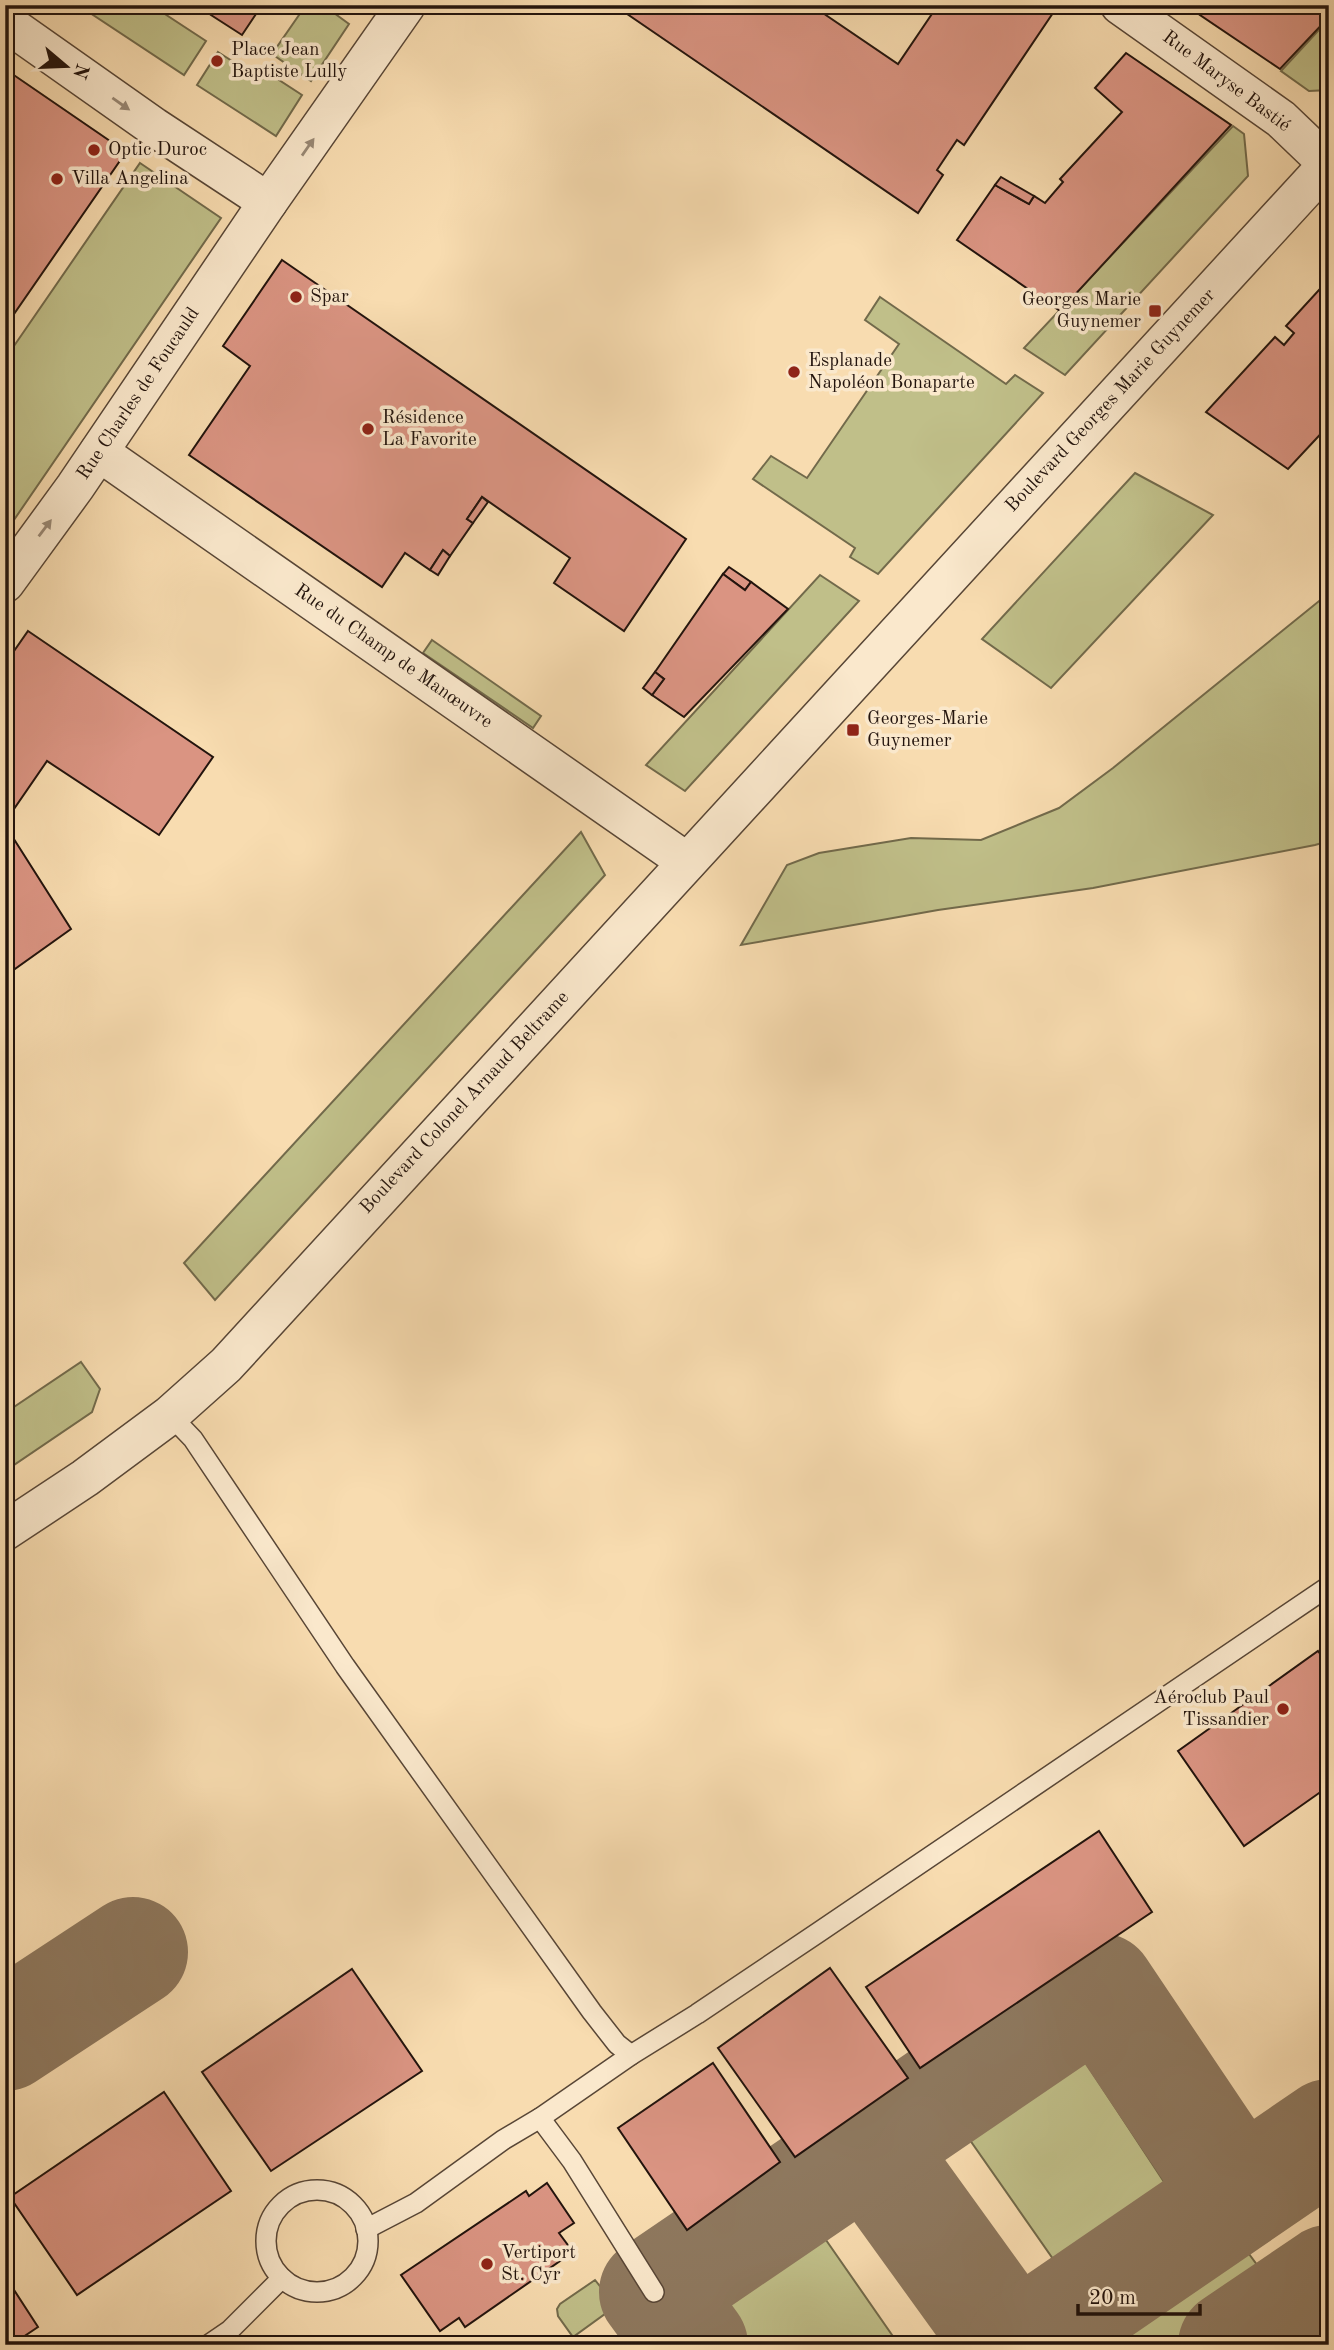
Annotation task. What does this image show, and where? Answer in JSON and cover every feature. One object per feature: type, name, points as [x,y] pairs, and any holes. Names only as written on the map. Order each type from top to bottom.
[{"type":"street","name":"Rue Charles de Foucauld","points":[[5,583],[99,452],[268,202],[407,5]]},
{"type":"street","name":"Rue Maryse Bastié","points":[[1134,9],[1281,118],[1328,164]]},
{"type":"street","points":[[5,22],[154,127],[268,202]]},
{"type":"street","name":"Boulevard Georges Marie Guynemer","points":[[893,638],[1328,164]]},
{"type":"street","name":"Rue du Champ de Manœuvre","points":[[99,452],[687,862]]},
{"type":"street","name":"Boulevard Colonel Arnaud Beltrame","points":[[5,1531],[85,1478],[170,1415],[226,1365],[893,638]]},
{"type":"lane","points":[[170,1415],[192,1439],[345,1666],[592,2012],[617,2044],[631,2055]]},
{"type":"lane","points":[[366,2229],[416,2203],[503,2140],[786,1955],[1329,1586]]},
{"type":"lane","points":[[540,2118],[572,2161],[654,2292]]},
{"type":"lane","points":[[325,2191],[348,2201],[360,2214],[366,2229],[368,2245],[364,2262],[355,2275],[342,2285],[327,2291],[311,2292],[295,2288],[282,2278],[272,2264],[266,2248],[267,2231],[273,2215],[285,2202],[299,2193],[325,2191]]},
{"type":"lane","points":[[208,2345],[230,2330],[282,2278]]},
{"type":"shaded area","points":[[78,5],[151,5],[206,41],[184,75]]},
{"type":"shaded area","points":[[306,5],[323,5],[349,24],[311,81],[272,54]]},
{"type":"shaded area","points":[[1329,19],[1329,90],[1309,91],[1281,71]]},
{"type":"shaded area","points":[[218,52],[257,77],[262,69],[302,95],[276,136],[197,85]]},
{"type":"shaded area","points":[[1233,126],[1244,134],[1248,176],[1065,375],[1024,348]]},
{"type":"shaded area","points":[[140,163],[221,218],[5,533],[5,359]]},
{"type":"shaded area","points":[[880,297],[1006,384],[1015,375],[1043,393],[878,574],[850,557],[855,548],[753,479],[771,456],[807,478],[899,344],[865,320]]},
{"type":"shaded area","points":[[1135,473],[1213,515],[1051,688],[982,639]]},
{"type":"shaded area","points":[[820,575],[859,601],[685,791],[646,765]]},
{"type":"shaded area","points":[[1329,593],[1329,841],[1093,888],[938,910],[741,945],[787,865],[819,853],[911,838],[981,840],[1059,808],[1113,768]]},
{"type":"shaded area","points":[[432,640],[541,716],[533,728],[423,653]]},
{"type":"shaded area","points":[[581,832],[605,875],[215,1300],[184,1263]]},
{"type":"shaded area","points":[[81,1362],[100,1389],[92,1412],[5,1471],[5,1413]]},
{"type":"shaded area","points":[[1067,2049],[1078,2051],[1168,2188],[1168,2205],[1158,2226],[1074,2289],[958,2123]]},
{"type":"shaded area","points":[[802,2232],[826,2240],[899,2345],[718,2345],[689,2300]]},
{"type":"shaded area","points":[[1235,2235],[1263,2273],[1266,2285],[1254,2298],[1181,2345],[1111,2345],[1104,2341],[1100,2328],[1103,2322]]},
{"type":"shaded area","points":[[625,2275],[672,2345],[627,2345],[605,2314],[573,2337],[558,2316],[557,2309],[560,2304],[595,2280],[603,2290]]},
{"type":"shaded area","points":[[1329,2305],[1329,2345],[1270,2345]]},
{"type":"building","points":[[218,5],[262,5],[242,35],[211,15]]},
{"type":"building","points":[[614,5],[811,5],[898,64],[938,5],[1057,7],[964,145],[957,140],[937,170],[943,175],[918,213]]},
{"type":"building","points":[[1209,5],[1329,5],[1329,17],[1280,69],[1200,15]]},
{"type":"building","points":[[1126,53],[1231,125],[1060,311],[957,240],[995,185],[1029,204],[1034,196],[1045,203],[1063,182],[1060,179],[1122,112],[1095,88]]},
{"type":"building","name":"Villa Angelina","points":[[5,69],[126,152],[5,327]]},
{"type":"building","points":[[1001,177],[1034,196],[1029,204],[995,185]]},
{"type":"building","name":"Résidence La Favorite","points":[[282,260],[686,539],[624,631],[554,583],[570,558],[482,497],[467,519],[473,523],[450,556],[443,550],[430,570],[405,553],[382,587],[189,455],[250,366],[223,346]]},
{"type":"building","points":[[1329,279],[1329,425],[1288,469],[1206,412],[1275,337],[1284,345],[1294,333],[1286,326]]},
{"type":"building","points":[[482,497],[488,502],[473,523],[467,519]]},
{"type":"building","points":[[443,550],[450,556],[438,575],[430,570]]},
{"type":"building","points":[[729,567],[751,582],[745,590],[723,574]]},
{"type":"building","points":[[723,574],[745,590],[751,582],[788,609],[684,717],[652,695],[664,679],[655,672]]},
{"type":"building","points":[[28,631],[213,757],[159,835],[47,761],[5,822],[5,664]]},
{"type":"building","points":[[655,672],[664,679],[652,695],[643,688]]},
{"type":"building","points":[[5,825],[71,929],[5,976]]},
{"type":"building","name":"Aéroclub Paul Tissandier","points":[[1318,1651],[1329,1666],[1329,1786],[1244,1846],[1178,1751]]},
{"type":"building","points":[[1099,1831],[1152,1912],[920,2068],[866,1987]]},
{"type":"building","points":[[830,1968],[908,2078],[795,2157],[718,2048]]},
{"type":"building","points":[[352,1969],[422,2071],[271,2171],[202,2072]]},
{"type":"building","points":[[713,2063],[780,2162],[687,2230],[618,2128]]},
{"type":"building","points":[[164,2092],[231,2191],[77,2295],[10,2197]]},
{"type":"building","name":"Vertiport St. Cyr","points":[[547,2183],[574,2223],[559,2233],[573,2252],[465,2327],[459,2318],[440,2331],[401,2275],[526,2191],[529,2196]]},
{"type":"building","points":[[5,2276],[38,2327],[11,2345],[5,2345]]},
{"type":"taxiway","points":[[5,2036],[133,1952]]},
{"type":"taxiway","points":[[693,2345],[654,2292],[1100,1988],[1239,2195]]},
{"type":"taxiway","points":[[1021,2345],[1329,2134]]},
{"type":"taxiway","points":[[868,2147],[1011,2345]]},
{"type":"taxiway","points":[[1233,2345],[1329,2280]]},
{"type":"place","name":"Place Jean Baptiste Lully","points":[[217,61]]},
{"type":"place","name":"Optic Duroc","points":[[94,150]]},
{"type":"place","name":"Villa Angelina","points":[[57,179]]},
{"type":"place","name":"Spar","points":[[296,297]]},
{"type":"place","name":"Georges Marie Guynemer","points":[[1155,311]]},
{"type":"place","name":"Esplanade Napoléon Bonaparte","points":[[794,372]]},
{"type":"place","name":"Résidence La Favorite","points":[[368,429]]},
{"type":"place","name":"Georges-Marie Guynemer","points":[[853,730]]},
{"type":"place","name":"Aéroclub Paul Tissandier","points":[[1283,1709]]},
{"type":"place","name":"Vertiport St. Cyr","points":[[487,2264]]}]
